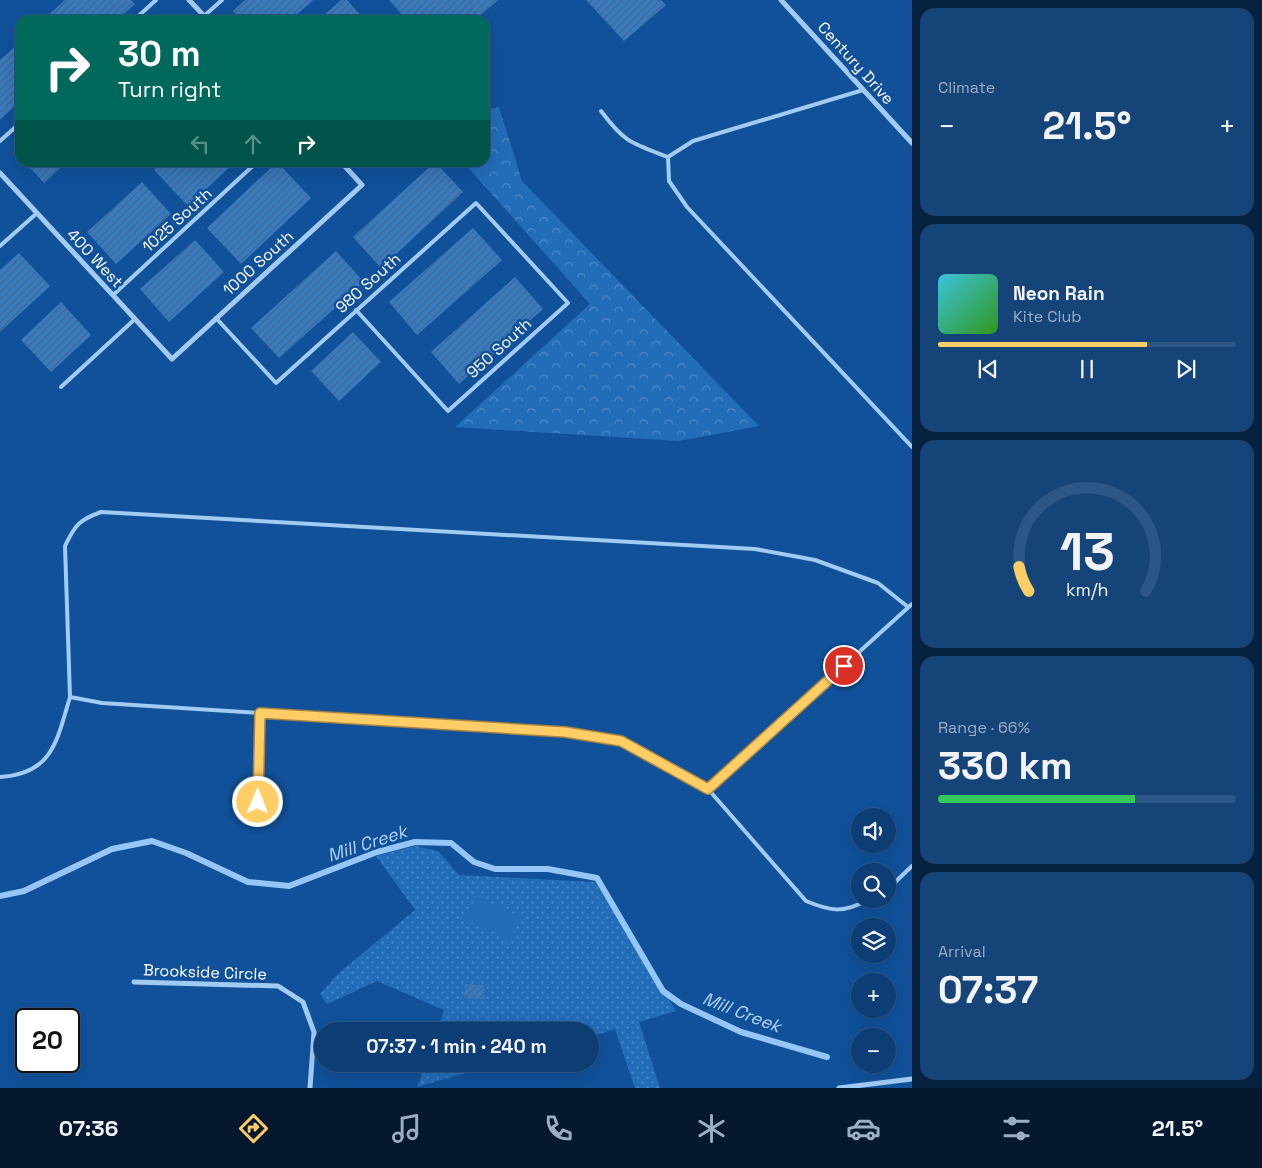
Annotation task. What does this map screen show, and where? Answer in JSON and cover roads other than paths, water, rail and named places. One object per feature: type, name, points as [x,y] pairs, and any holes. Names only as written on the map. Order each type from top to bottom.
[{"type":"street","points":[[189,0],[203,15]]},
{"type":"street","name":"Century Drive","points":[[781,0],[912,143]]},
{"type":"street","name":"1000 South","points":[[172,359],[362,185],[346,167]]},
{"type":"street","name":"400 West","points":[[0,173],[172,359]]},
{"type":"street","name":"Brookside Circle","points":[[134,982],[278,986],[303,1002],[314,1032],[310,1088]]},
{"type":"street","points":[[839,1088],[912,1079]]},
{"type":"lane","points":[[140,15],[156,0]]},
{"type":"lane","points":[[209,15],[222,0]]},
{"type":"lane","points":[[668,157],[693,141],[862,90]]},
{"type":"lane","points":[[601,110],[618,133],[630,143],[668,157]]},
{"type":"lane","points":[[0,141],[15,128]]},
{"type":"lane","points":[[668,157],[669,181],[687,207],[912,447]]},
{"type":"lane","name":"1025 South","points":[[112,295],[253,167]]},
{"type":"lane","name":"980 South","points":[[216,318],[276,383],[476,203],[568,303]]},
{"type":"lane","points":[[0,246],[37,213]]},
{"type":"lane","name":"950 South","points":[[356,310],[448,411],[568,303]]},
{"type":"lane","points":[[61,387],[134,319]]},
{"type":"lane","points":[[0,777],[14,776],[40,765],[55,747],[70,697],[65,546],[74,528],[84,518],[101,512],[755,549],[815,560],[878,584],[910,606],[708,789]]},
{"type":"lane","points":[[70,697],[102,703],[565,732],[621,741],[708,789],[806,901],[828,910],[851,908]]},
{"type":"lane","points":[[258,802],[260,713]]},
{"type":"lane","points":[[896,881],[912,866]]},
{"type":"waterway","name":"Mill Creek","points":[[0,896],[24,891],[112,849],[152,841],[186,853],[248,882],[289,886],[377,852],[415,842],[451,843],[474,862],[495,869],[548,869],[597,878],[663,991],[681,1004],[741,1032],[827,1057]]}]
